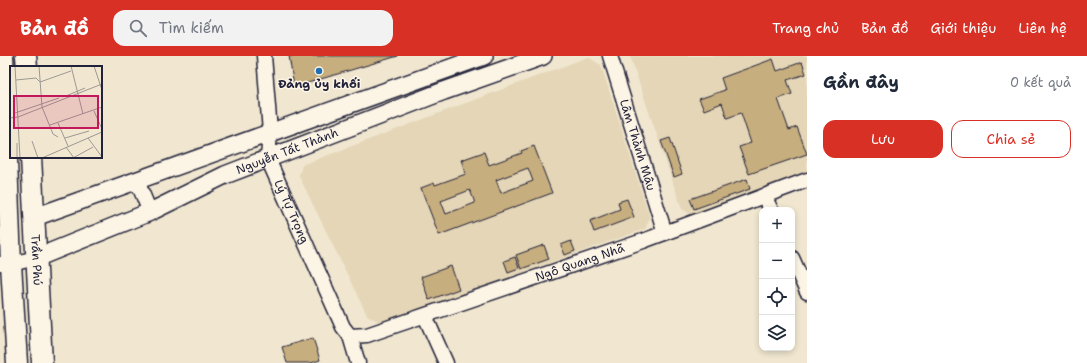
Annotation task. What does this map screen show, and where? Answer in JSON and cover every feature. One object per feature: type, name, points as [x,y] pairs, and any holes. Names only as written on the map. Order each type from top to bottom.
[{"type":"main road","points":[[3,56],[10,217],[6,264],[17,363]]},
{"type":"main road","points":[[26,56],[27,66]]},
{"type":"main road","name":"Trần Phú","points":[[31,158],[42,363]]},
{"type":"street","name":"Lý Tự Trọng","points":[[264,56],[270,132],[268,159],[343,327],[350,336],[358,363]]},
{"type":"street","name":"Nguyễn Tất Thành","points":[[35,217],[484,56]]},
{"type":"street","name":"Nguyễn Tất Thành","points":[[36,258],[150,212],[225,175],[444,91],[543,56]]},
{"type":"street","name":"Lâm Thành Mậu","points":[[610,56],[665,233]]},
{"type":"street","points":[[437,73],[444,91]]},
{"type":"street","name":"Ngô Quang Nhã","points":[[350,336],[367,336],[665,233],[807,180]]},
{"type":"street","points":[[137,181],[150,212]]},
{"type":"street","points":[[764,196],[770,207]]},
{"type":"street","points":[[10,217],[35,217]]},
{"type":"street","points":[[6,264],[36,258]]},
{"type":"street","points":[[795,265],[807,292]]},
{"type":"street","points":[[425,316],[446,363]]},
{"type":"shaded area","points":[[630,56],[807,56],[807,172],[691,215],[682,209]]},
{"type":"shaded area","points":[[588,57],[601,65],[650,218],[645,229],[381,323],[367,315],[299,176],[302,165]]},
{"type":"building","name":"Đảng ủy khối","points":[[289,56],[398,56],[294,87]]},
{"type":"building","points":[[773,59],[777,71],[802,62],[806,74],[787,80],[792,94],[778,99],[789,130],[797,127],[807,154],[749,174],[739,147],[751,143],[741,113],[727,118],[722,103],[704,110],[699,99],[725,90],[721,78]]},
{"type":"building","points":[[670,138],[682,174],[674,177],[661,141]]},
{"type":"building","points":[[534,146],[552,193],[439,235],[421,188],[434,183],[435,185],[466,174],[461,160],[484,152],[489,165],[522,153],[521,151]],"holes":[[[528,168],[533,181],[501,193],[496,180]],[[470,190],[475,203],[446,214],[441,201]]]},
{"type":"building","points":[[747,179],[750,189],[694,209],[690,199]]},
{"type":"building","points":[[627,199],[634,217],[594,232],[590,221],[620,209],[618,202]]},
{"type":"building","points":[[571,241],[575,251],[565,255],[561,245]]},
{"type":"building","points":[[544,245],[549,259],[521,269],[516,255]]},
{"type":"building","points":[[515,257],[519,268],[508,272],[504,261]]},
{"type":"building","points":[[451,266],[459,289],[429,300],[421,277]]},
{"type":"building","points":[[313,338],[320,360],[311,363],[287,363],[282,347]]},
{"type":"place","name":"Đảng ủy khối","points":[[319,71]]}]
